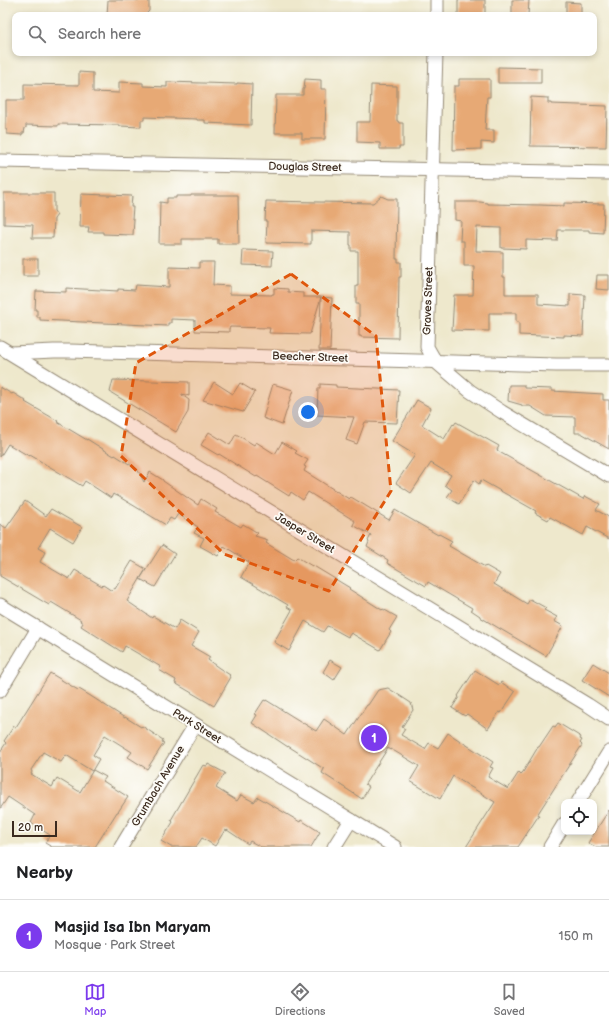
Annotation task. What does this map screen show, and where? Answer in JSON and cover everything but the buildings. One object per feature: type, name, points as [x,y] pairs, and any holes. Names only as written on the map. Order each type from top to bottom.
[{"type":"street","points":[[437,0],[437,12]]},
{"type":"street","name":"Graves Street","points":[[436,56],[426,347],[435,361],[470,391],[502,412],[609,476]]},
{"type":"street","name":"Douglas Street","points":[[0,161],[609,173]]},
{"type":"street","name":"Beecher Street","points":[[5,350],[609,365]]},
{"type":"street","name":"Jasper Street","points":[[5,350],[609,719]]},
{"type":"street","name":"Park Street","points":[[0,605],[395,847]]},
{"type":"street","points":[[0,691],[38,628]]},
{"type":"street","name":"Grumbach Avenue","points":[[121,847],[195,725]]},
{"type":"street","points":[[580,799],[609,752]]},
{"type":"street","points":[[334,847],[351,820]]},
{"type":"street","points":[[550,847],[561,829]]},
{"type":"highlighted area","points":[[291,274],[376,336],[391,491],[329,591],[224,554],[121,456],[136,363]]},
{"type":"place","name":"Masjid Isa Ibn Maryam","points":[[374,738]]}]
